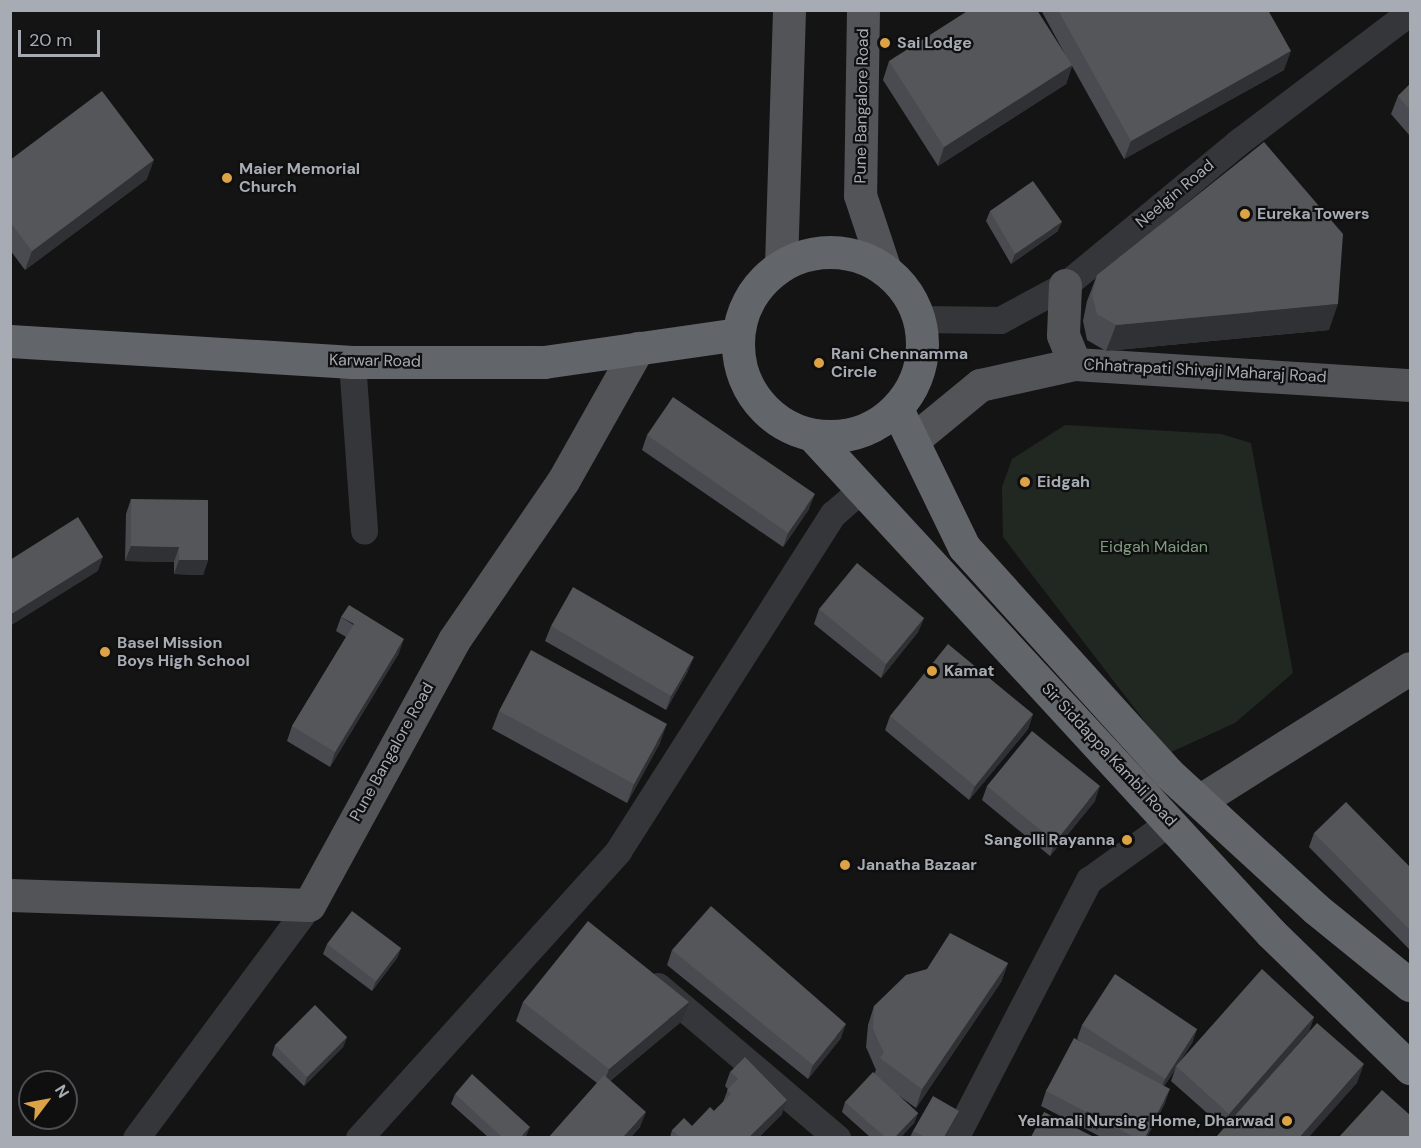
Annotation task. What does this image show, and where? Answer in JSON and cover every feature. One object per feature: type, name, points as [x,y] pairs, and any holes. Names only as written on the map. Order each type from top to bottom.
[{"type":"highway","points":[[834,251],[885,270],[902,286],[918,319],[922,353],[915,383],[897,409],[873,427],[843,437],[813,436],[784,425],[757,402],[741,370],[738,333],[748,299],[782,265],[834,251]]},
{"type":"highway","name":"Karwar Road","points":[[10,341],[351,362],[544,362],[738,333]]},
{"type":"highway","points":[[897,409],[964,546],[1199,801],[1316,909],[1410,985]]},
{"type":"highway","name":"Sir Siddappa Kambli Road","points":[[813,436],[1171,822],[1270,933],[1410,1068]]},
{"type":"main road","name":"Pune Bangalore Road","points":[[863,10],[861,195],[885,270]]},
{"type":"main road","points":[[782,265],[788,12]]},
{"type":"main road","points":[[1065,285],[1063,335],[1075,364]]},
{"type":"main road","name":"Pune Bangalore Road","points":[[309,905],[454,640],[563,481],[638,348]]},
{"type":"main road","name":"Chhatrapati Shivaji Maharaj Road","points":[[912,440],[980,385],[1075,364],[1410,385]]},
{"type":"main road","points":[[1199,801],[1410,668]]},
{"type":"main road","points":[[10,895],[309,905]]},
{"type":"street","name":"Neelgin Road","points":[[918,319],[1000,320],[1065,285],[1237,143],[1410,12]]},
{"type":"street","points":[[351,362],[364,531]]},
{"type":"street","points":[[358,1137],[577,917],[833,514],[862,489]]},
{"type":"street","points":[[955,1137],[1089,880],[1171,822]]},
{"type":"street","points":[[136,1137],[309,905]]},
{"type":"street","points":[[639,970],[837,1137]]},
{"type":"green space","name":"Eidgah Maidan","points":[[1065,425],[1221,434],[1251,443],[1293,673],[1235,723],[1169,753],[1003,537],[1002,487],[1012,459]]},
{"type":"building","points":[[969,10],[1037,10],[1072,65],[944,147],[889,61]]},
{"type":"building","points":[[1058,10],[1268,10],[1291,51],[1131,141]]},
{"type":"building","points":[[1410,84],[1410,110],[1398,96]]},
{"type":"building","points":[[102,91],[154,160],[32,251],[10,222],[10,160]]},
{"type":"building","name":"Eureka Towers","points":[[1264,142],[1343,234],[1338,304],[1116,325],[1097,314],[1092,295],[1097,275]]},
{"type":"building","points":[[1033,181],[1062,222],[1015,254],[990,211]]},
{"type":"building","points":[[673,397],[815,494],[788,533],[647,435]]},
{"type":"building","points":[[131,499],[208,500],[208,560],[179,560],[179,547],[131,546]]},
{"type":"building","points":[[78,517],[103,557],[10,615],[10,560]]},
{"type":"building","points":[[857,563],[924,618],[886,664],[819,609]]},
{"type":"building","points":[[573,587],[694,657],[671,696],[551,626]]},
{"type":"building","points":[[349,605],[404,639],[335,752],[292,726],[354,624],[341,617]]},
{"type":"building","points":[[948,644],[1033,714],[975,786],[890,716]]},
{"type":"building","points":[[531,650],[667,724],[634,784],[499,711]]},
{"type":"building","points":[[1032,731],[1100,786],[1055,842],[987,786]]},
{"type":"building","points":[[1346,802],[1410,867],[1410,930],[1314,833]]},
{"type":"building","points":[[711,906],[846,1024],[813,1065],[672,950]]},
{"type":"building","points":[[352,911],[401,948],[376,981],[327,944]]},
{"type":"building","points":[[588,921],[689,1002],[609,1069],[523,1002]]},
{"type":"building","points":[[950,933],[1008,963],[922,1089],[880,1058],[884,1053],[873,1029],[874,1006],[906,975],[927,969]]},
{"type":"building","points":[[1262,969],[1314,1017],[1229,1114],[1176,1066]]},
{"type":"building","points":[[1115,974],[1197,1029],[1165,1079],[1082,1025]]},
{"type":"building","points":[[315,1005],[347,1037],[307,1077],[275,1045]]},
{"type":"building","points":[[1317,1023],[1364,1064],[1300,1137],[1216,1137]]},
{"type":"building","points":[[1074,1038],[1170,1089],[1145,1137],[1134,1137],[1046,1091]]},
{"type":"building","points":[[745,1057],[787,1100],[749,1137],[680,1137],[672,1130],[684,1118],[692,1126],[710,1107],[714,1111],[731,1094],[727,1090],[738,1079],[730,1072]]},
{"type":"building","points":[[873,1072],[918,1113],[895,1137],[885,1137],[845,1102]]},
{"type":"building","points":[[472,1074],[530,1127],[521,1137],[502,1137],[455,1094]]},
{"type":"building","points":[[604,1075],[646,1112],[623,1137],[549,1137]]},
{"type":"building","points":[[1382,1090],[1410,1115],[1410,1137],[1339,1137]]},
{"type":"building","points":[[933,1096],[959,1111],[944,1137],[925,1137],[913,1131]]},
{"type":"building","points":[[1044,1112],[1094,1137],[1031,1137]]},
{"type":"place","name":"Sai Lodge","points":[[885,43]]},
{"type":"place","name":"Maier Memorial Church","points":[[227,178]]},
{"type":"place","name":"Eureka Towers","points":[[1245,214]]},
{"type":"place","name":"Rani Chennamma Circle","points":[[819,363]]},
{"type":"place","name":"Eidgah","points":[[1025,482]]},
{"type":"place","name":"Basel Mission Boys High School","points":[[105,652]]},
{"type":"place","name":"Kamat","points":[[932,671]]},
{"type":"place","name":"Sangolli Rayanna","points":[[1127,840]]},
{"type":"place","name":"Janatha Bazaar","points":[[845,865]]},
{"type":"place","name":"Yelamali Nursing Home, Dharwad","points":[[1287,1121]]}]
